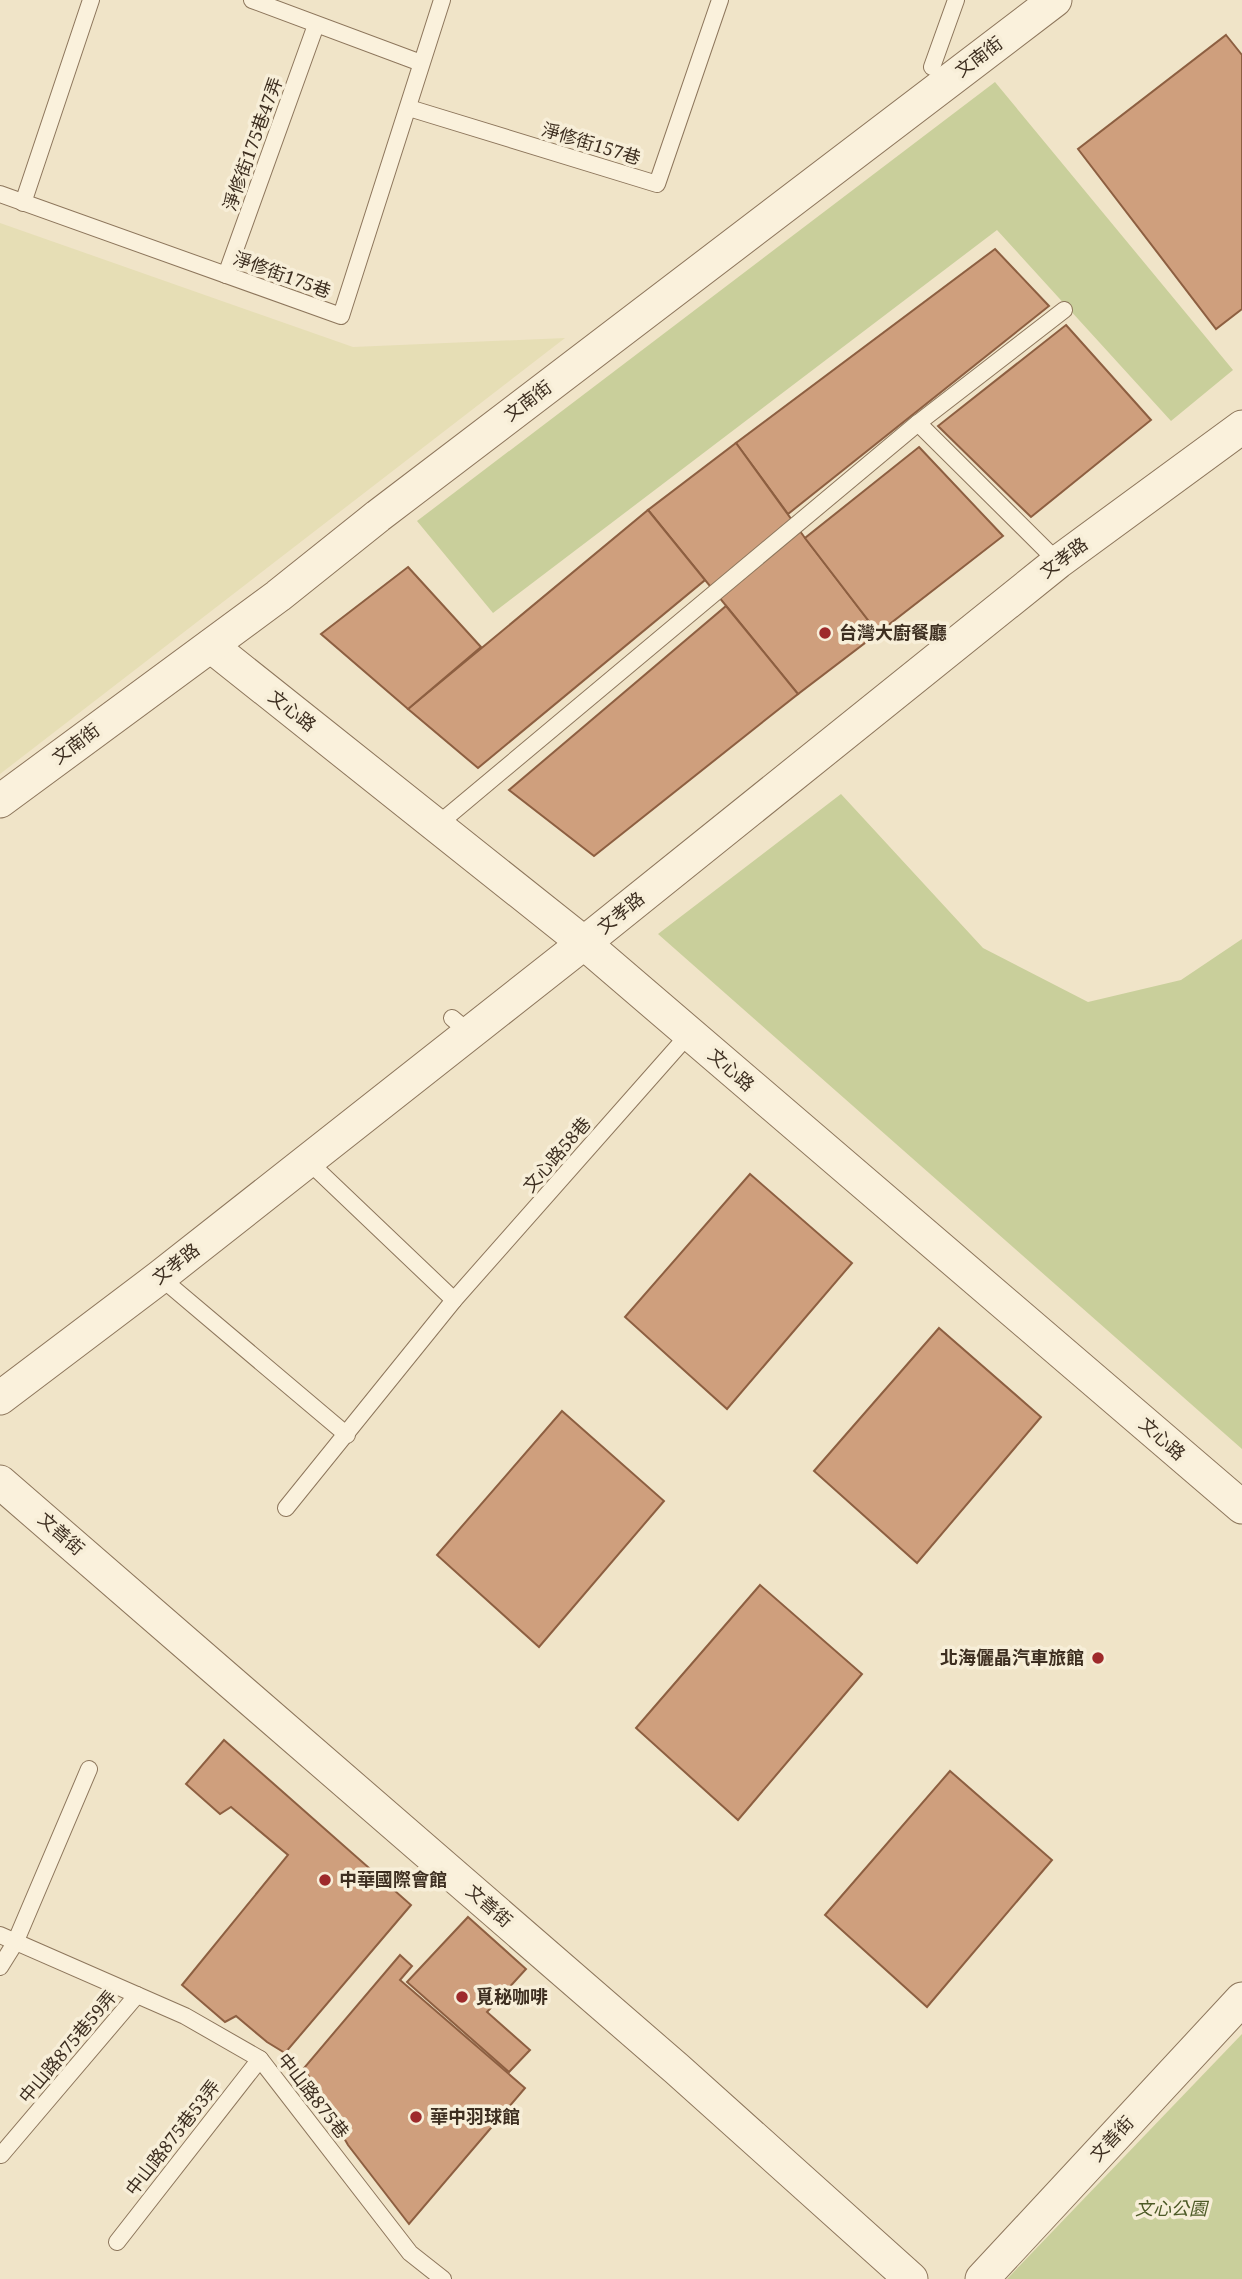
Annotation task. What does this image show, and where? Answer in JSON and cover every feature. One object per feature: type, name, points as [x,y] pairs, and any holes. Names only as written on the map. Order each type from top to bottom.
[{"type":"street","name":"文南街","points":[[0,801],[211,646],[454,457],[1055,0]]},
{"type":"street","name":"文孝路","points":[[0,1398],[69,1335],[160,1277],[308,1161],[461,1025],[584,943],[1058,562],[1242,428]]},
{"type":"street","name":"文心路","points":[[211,646],[313,740],[436,826],[584,943],[1242,1507]]},
{"type":"street","name":"文善街","points":[[0,1482],[666,2060],[911,2279]]},
{"type":"street","name":"文善街","points":[[982,2279],[1242,1999]]},
{"type":"lane","points":[[23,203],[91,0]]},
{"type":"lane","points":[[251,0],[421,63]]},
{"type":"lane","name":"淨修街175巷","points":[[0,194],[341,316],[442,0]]},
{"type":"lane","name":"淨修街157巷","points":[[409,107],[657,184],[720,0]]},
{"type":"lane","points":[[932,66],[956,0]]},
{"type":"lane","name":"淨修街175巷47弄","points":[[226,275],[316,25]]},
{"type":"lane","points":[[436,826],[918,423],[1064,310]]},
{"type":"lane","points":[[918,423],[1058,562]]},
{"type":"lane","name":"文心路58巷","points":[[286,1508],[454,1300],[689,1034]]},
{"type":"lane","points":[[308,1161],[454,1300]]},
{"type":"lane","points":[[160,1277],[347,1435]]},
{"type":"lane","points":[[0,1967],[15,1944],[89,1769]]},
{"type":"lane","name":"中山路875巷","points":[[0,1935],[15,1944],[185,2016],[260,2059],[410,2253],[443,2279]]},
{"type":"lane","name":"中山路875巷59弄","points":[[1,2155],[137,1995]]},
{"type":"lane","name":"中山路875巷53弄","points":[[117,2242],[260,2059]]},
{"type":"shaded area","points":[[0,223],[353,347],[565,338],[0,774]]},
{"type":"green space","points":[[995,82],[1233,370],[1171,421],[997,230],[493,613],[417,521]]},
{"type":"green space","points":[[841,794],[983,948],[1088,1002],[1181,980],[1242,939],[1242,1449],[658,934]]},
{"type":"green space","name":"文心公園","points":[[1242,2034],[1242,2279],[1007,2279]]},
{"type":"building","points":[[1226,35],[1242,55],[1242,309],[1216,329],[1078,149]]},
{"type":"building","points":[[995,249],[1049,306],[788,514],[736,443]]},
{"type":"building","points":[[1066,325],[1151,420],[1031,517],[938,426]]},
{"type":"building","points":[[736,443],[878,633],[798,694],[648,510]]},
{"type":"building","points":[[919,447],[1003,536],[878,633],[805,538]]},
{"type":"building","points":[[648,510],[705,580],[478,768],[408,709]]},
{"type":"building","points":[[408,567],[481,647],[408,709],[321,634]]},
{"type":"building","points":[[726,606],[798,694],[594,856],[509,790]]},
{"type":"building","points":[[750,1174],[852,1263],[727,1409],[625,1317]]},
{"type":"building","points":[[939,1328],[1041,1417],[917,1563],[814,1471]]},
{"type":"building","points":[[562,1411],[664,1501],[539,1647],[437,1555]]},
{"type":"building","points":[[760,1585],[862,1674],[738,1820],[636,1728]]},
{"type":"building","name":"中華國際會館","points":[[224,1740],[411,1905],[285,2053],[236,2016],[225,2022],[182,1985],[288,1855],[231,1807],[220,1814],[186,1784]]},
{"type":"building","points":[[950,1771],[1052,1860],[927,2007],[825,1915]]},
{"type":"building","name":"覓秘咖啡","points":[[468,1917],[526,1969],[487,2012],[530,2050],[509,2072],[407,1982]]},
{"type":"building","name":"華中羽球館","points":[[400,1955],[412,1966],[400,1980],[525,2088],[409,2224],[348,2145],[304,2068]]},
{"type":"place","name":"台灣大廚餐廳","points":[[825,633]]},
{"type":"place","name":"北海儷晶汽車旅館","points":[[1098,1658]]},
{"type":"place","name":"中華國際會館","points":[[325,1880]]},
{"type":"place","name":"覓秘咖啡","points":[[462,1997]]},
{"type":"place","name":"華中羽球館","points":[[416,2117]]}]
